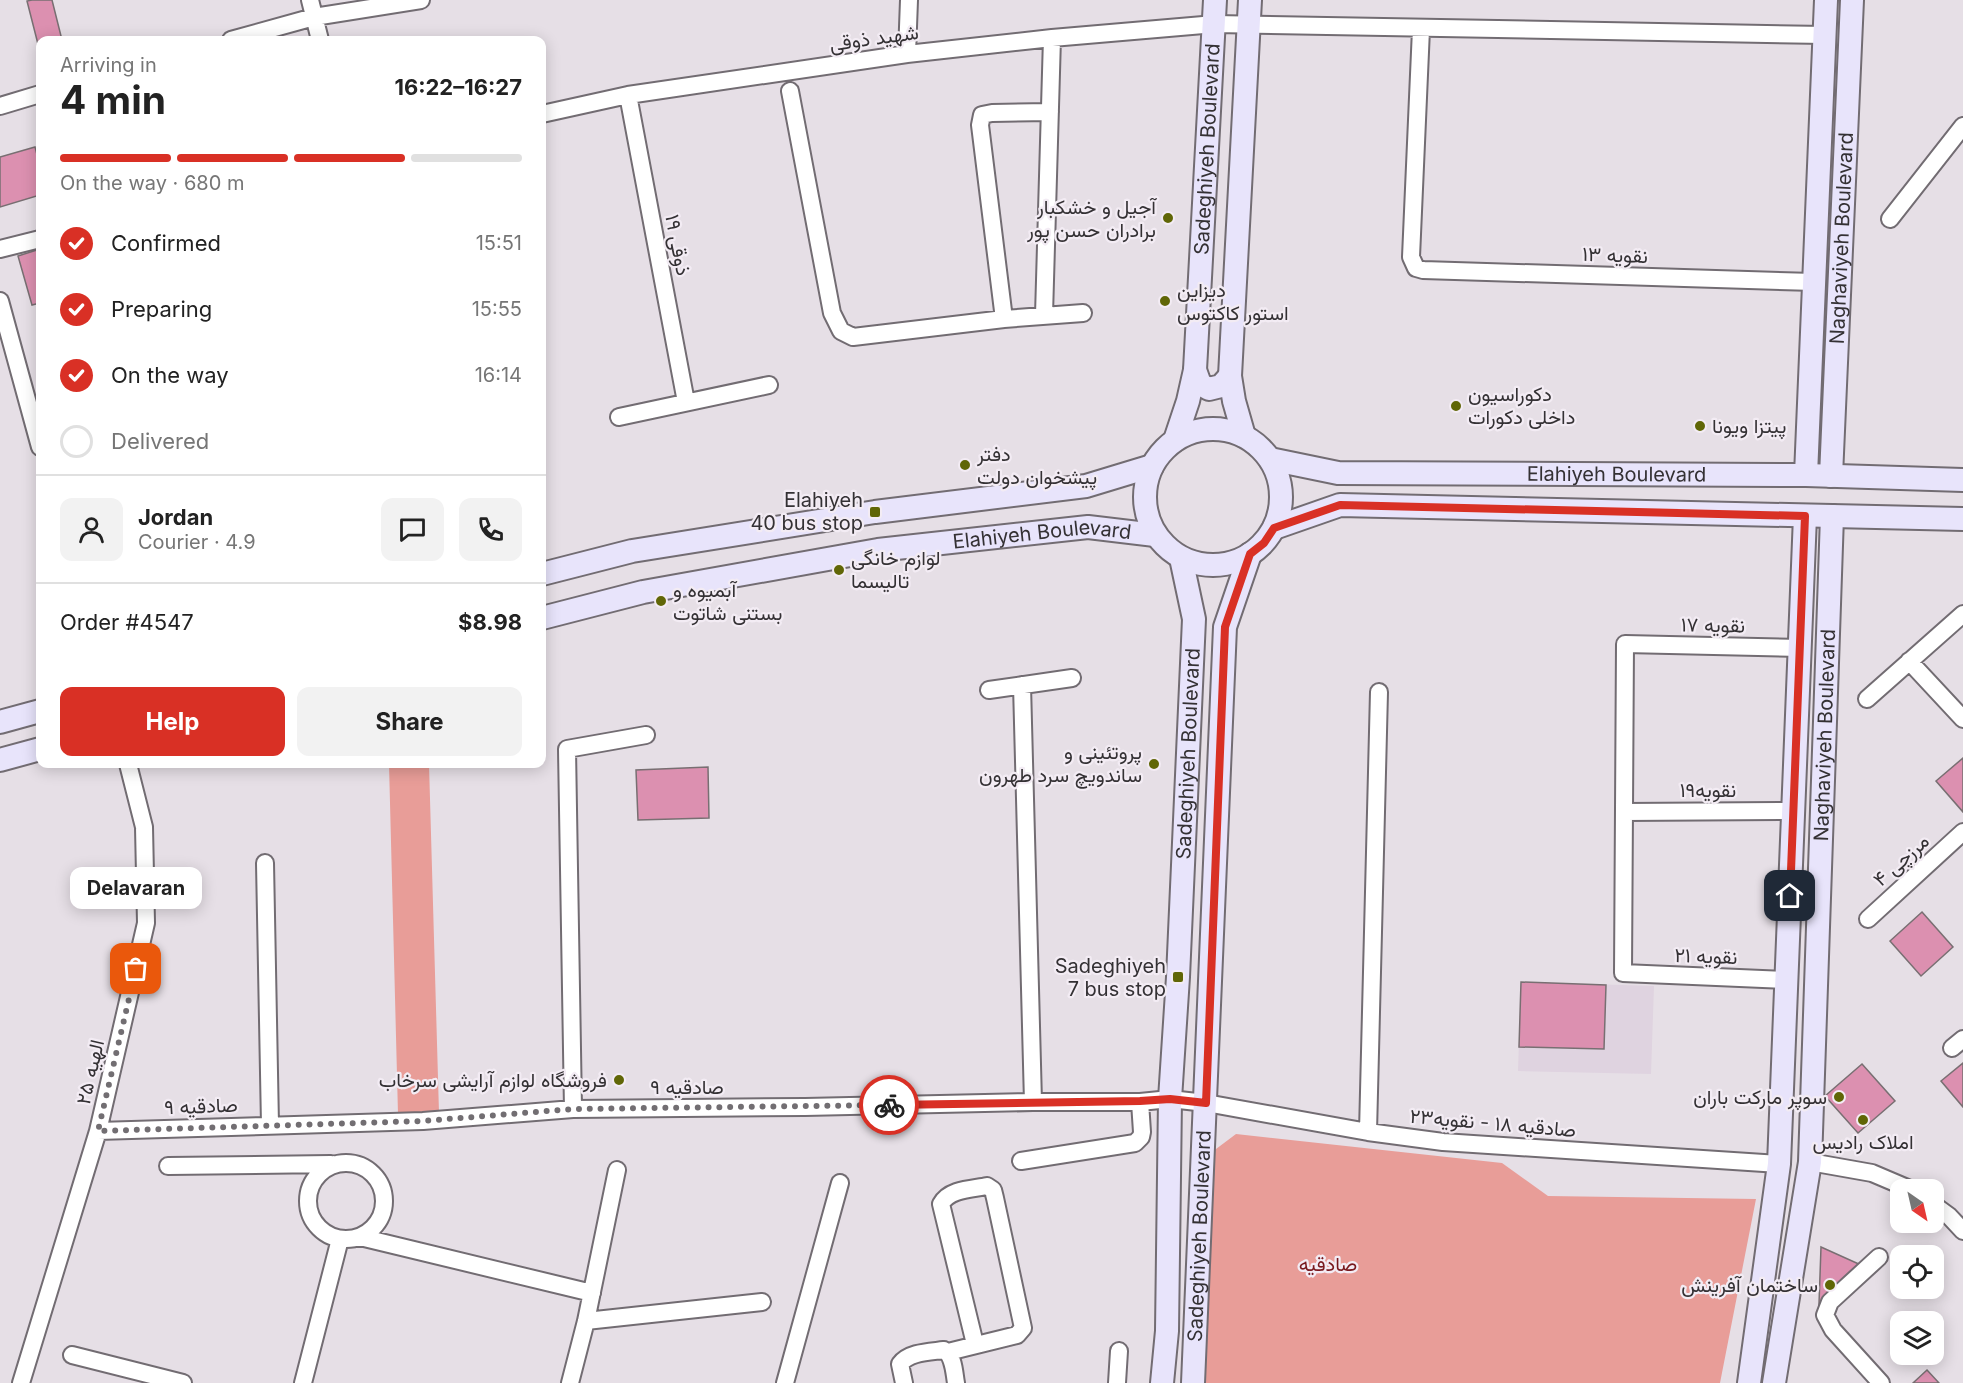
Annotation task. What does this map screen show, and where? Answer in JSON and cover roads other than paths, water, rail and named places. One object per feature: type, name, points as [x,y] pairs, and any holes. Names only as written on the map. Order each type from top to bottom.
[{"type":"main road","name":"Sadeghiyeh Boulevard","points":[[1175,440],[1195,370],[1215,0]]},
{"type":"main road","name":"Sadeghiyeh Boulevard","points":[[1244,436],[1230,376],[1250,0]]},
{"type":"main road","name":"Naghaviyeh Boulevard","points":[[1806,475],[1826,0]]},
{"type":"main road","name":"Naghaviyeh Boulevard","points":[[1831,476],[1852,0]]},
{"type":"main road","points":[[1195,370],[1200,384],[1209,389],[1221,386],[1230,376]]},
{"type":"main road","points":[[1209,429],[1227,430],[1244,436],[1259,446],[1270,459],[1278,476],[1281,493],[1280,511],[1274,528],[1264,543],[1250,554],[1234,562],[1216,566],[1199,564],[1182,558],[1167,548],[1155,535],[1148,519],[1144,501],[1146,483],[1152,466],[1162,451],[1175,440],[1192,432],[1209,429]]},
{"type":"main road","name":"Elahiyeh Boulevard","points":[[1270,459],[1338,473],[1806,475],[1963,480]]},
{"type":"main road","name":"Elahiyeh Boulevard","points":[[546,573],[632,551],[724,536],[875,512],[1086,486],[1152,466]]},
{"type":"main road","name":"Elahiyeh Boulevard","points":[[1274,528],[1340,505],[1963,519]]},
{"type":"main road","name":"Naghaviyeh Boulevard","points":[[1749,1383],[1779,1164],[1805,516]]},
{"type":"main road","name":"Naghaviyeh Boulevard","points":[[1774,1383],[1810,1162],[1832,516]]},
{"type":"main road","name":"Elahiyeh Boulevard","points":[[546,617],[643,592],[878,550],[1088,527],[1155,535]]},
{"type":"main road","name":"Sadeghiyeh Boulevard","points":[[1193,1383],[1225,627],[1250,554]]},
{"type":"main road","name":"Sadeghiyeh Boulevard","points":[[1162,1383],[1167,1331],[1170,1099],[1178,977],[1194,619],[1182,558]]},
{"type":"main road","points":[[0,722],[36,712]]},
{"type":"main road","points":[[0,760],[36,750]]},
{"type":"street","points":[[310,0],[319,36]]},
{"type":"street","points":[[245,36],[314,17],[421,0]]},
{"type":"street","points":[[908,54],[909,0]]},
{"type":"street","name":"شهید ذوقی","points":[[546,113],[628,95],[908,54],[1052,38],[1215,24],[1825,35]]},
{"type":"street","name":"نقویه ۱۳","points":[[1421,28],[1411,258],[1416,268],[1814,282]]},
{"type":"street","points":[[1044,315],[1052,38]]},
{"type":"street","points":[[790,91],[832,313],[841,331],[853,338],[1004,319],[1083,313]]},
{"type":"street","points":[[0,106],[36,95]]},
{"type":"street","name":"ذوقی ۱۹","points":[[628,95],[686,402]]},
{"type":"street","points":[[1004,319],[980,125],[982,115],[1050,112]]},
{"type":"street","points":[[1890,219],[1963,126]]},
{"type":"street","points":[[0,249],[36,240]]},
{"type":"street","points":[[0,301],[36,432]]},
{"type":"street","points":[[619,417],[769,385]]},
{"type":"street","points":[[1867,699],[1963,614]]},
{"type":"street","name":"نقویه ۱۷","points":[[1624,812],[1625,644],[1801,648]]},
{"type":"street","points":[[1909,661],[1963,719]]},
{"type":"street","points":[[989,690],[1072,678]]},
{"type":"street","points":[[1022,685],[1032,1102]]},
{"type":"street","points":[[1368,1132],[1379,692]]},
{"type":"street","points":[[573,1109],[567,749],[646,735]]},
{"type":"street","name":"الهیه ۲۵","points":[[21,1383],[98,1131],[146,923],[144,827],[129,768]]},
{"type":"street","name":"نقویه۱۹","points":[[1624,812],[1793,811]]},
{"type":"street","name":"نقویه ۲۱","points":[[1624,812],[1623,973],[1787,980]]},
{"type":"street","name":"مرزچی ۴","points":[[1868,919],[1963,832]]},
{"type":"street","points":[[265,863],[270,1125]]},
{"type":"street","name":"صادقیه ۹","points":[[98,1131],[423,1121],[573,1109],[805,1107],[1170,1099],[1206,1103]]},
{"type":"street","points":[[1021,1161],[1135,1143],[1141,1137],[1142,1132],[1140,1101]]},
{"type":"street","name":"صادقیه ۱۸ - نقویه۲۳","points":[[1206,1103],[1368,1132],[1443,1142],[1779,1164]]},
{"type":"street","points":[[168,1166],[352,1162],[370,1170],[382,1186],[384,1206],[380,1216],[376,1225],[360,1237]]},
{"type":"street","points":[[1810,1162],[1872,1173],[1890,1181]]},
{"type":"street","points":[[332,1164],[315,1176],[307,1195],[309,1215],[321,1231],[340,1239],[360,1237],[592,1293]]},
{"type":"street","points":[[570,1383],[586,1321],[617,1170]]},
{"type":"street","points":[[785,1383],[840,1183]]},
{"type":"street","points":[[904,1383],[900,1364],[910,1356],[944,1350],[948,1352],[1017,1335],[1023,1328],[995,1197],[993,1190],[987,1186],[950,1194],[941,1204],[975,1344]]},
{"type":"street","points":[[1944,1212],[1963,1232]]},
{"type":"street","points":[[303,1383],[340,1239]]},
{"type":"street","points":[[1880,1257],[1830,1302],[1825,1315],[1833,1330],[1881,1383]]},
{"type":"street","points":[[586,1321],[762,1302]]},
{"type":"street","points":[[1117,1383],[1119,1351]]},
{"type":"street","points":[[948,1352],[952,1359],[956,1383]]},
{"type":"street","points":[[72,1356],[183,1383]]},
{"type":"place","name":"آجیل و خشکبار برادران حسن پور","points":[[1168,218]]},
{"type":"place","name":"دیزاین استور کاکتوس","points":[[1165,301]]},
{"type":"place","name":"دکوراسیون داخلی دکورات","points":[[1456,406]]},
{"type":"place","name":"پیتزا ویونا","points":[[1700,426]]},
{"type":"place","name":"دفتر پیشخوان دولت","points":[[965,465]]},
{"type":"place","name":"Elahiyeh 40 bus stop","points":[[875,512]]},
{"type":"place","name":"لوازم خانگی تالیسما","points":[[839,570]]},
{"type":"place","name":"آبمیوه و بستنی شاتوت","points":[[661,601]]},
{"type":"place","name":"پروتئینی و ساندویچ سرد طهرون","points":[[1154,764]]},
{"type":"place","name":"Delavaran","points":[[136,969]]},
{"type":"place","name":"Sadeghiyeh 7 bus stop","points":[[1178,977]]},
{"type":"place","name":"فروشگاه لوازم آرایشی سرخاب","points":[[619,1080]]},
{"type":"place","name":"سوپر مارکت باران","points":[[1839,1097]]},
{"type":"place","name":"املاک رادیس","points":[[1863,1120]]},
{"type":"place","name":"ساختمان آفرینش","points":[[1830,1285]]},
{"type":"park label","name":"صادقیه","points":[[1328,1264]]}]
